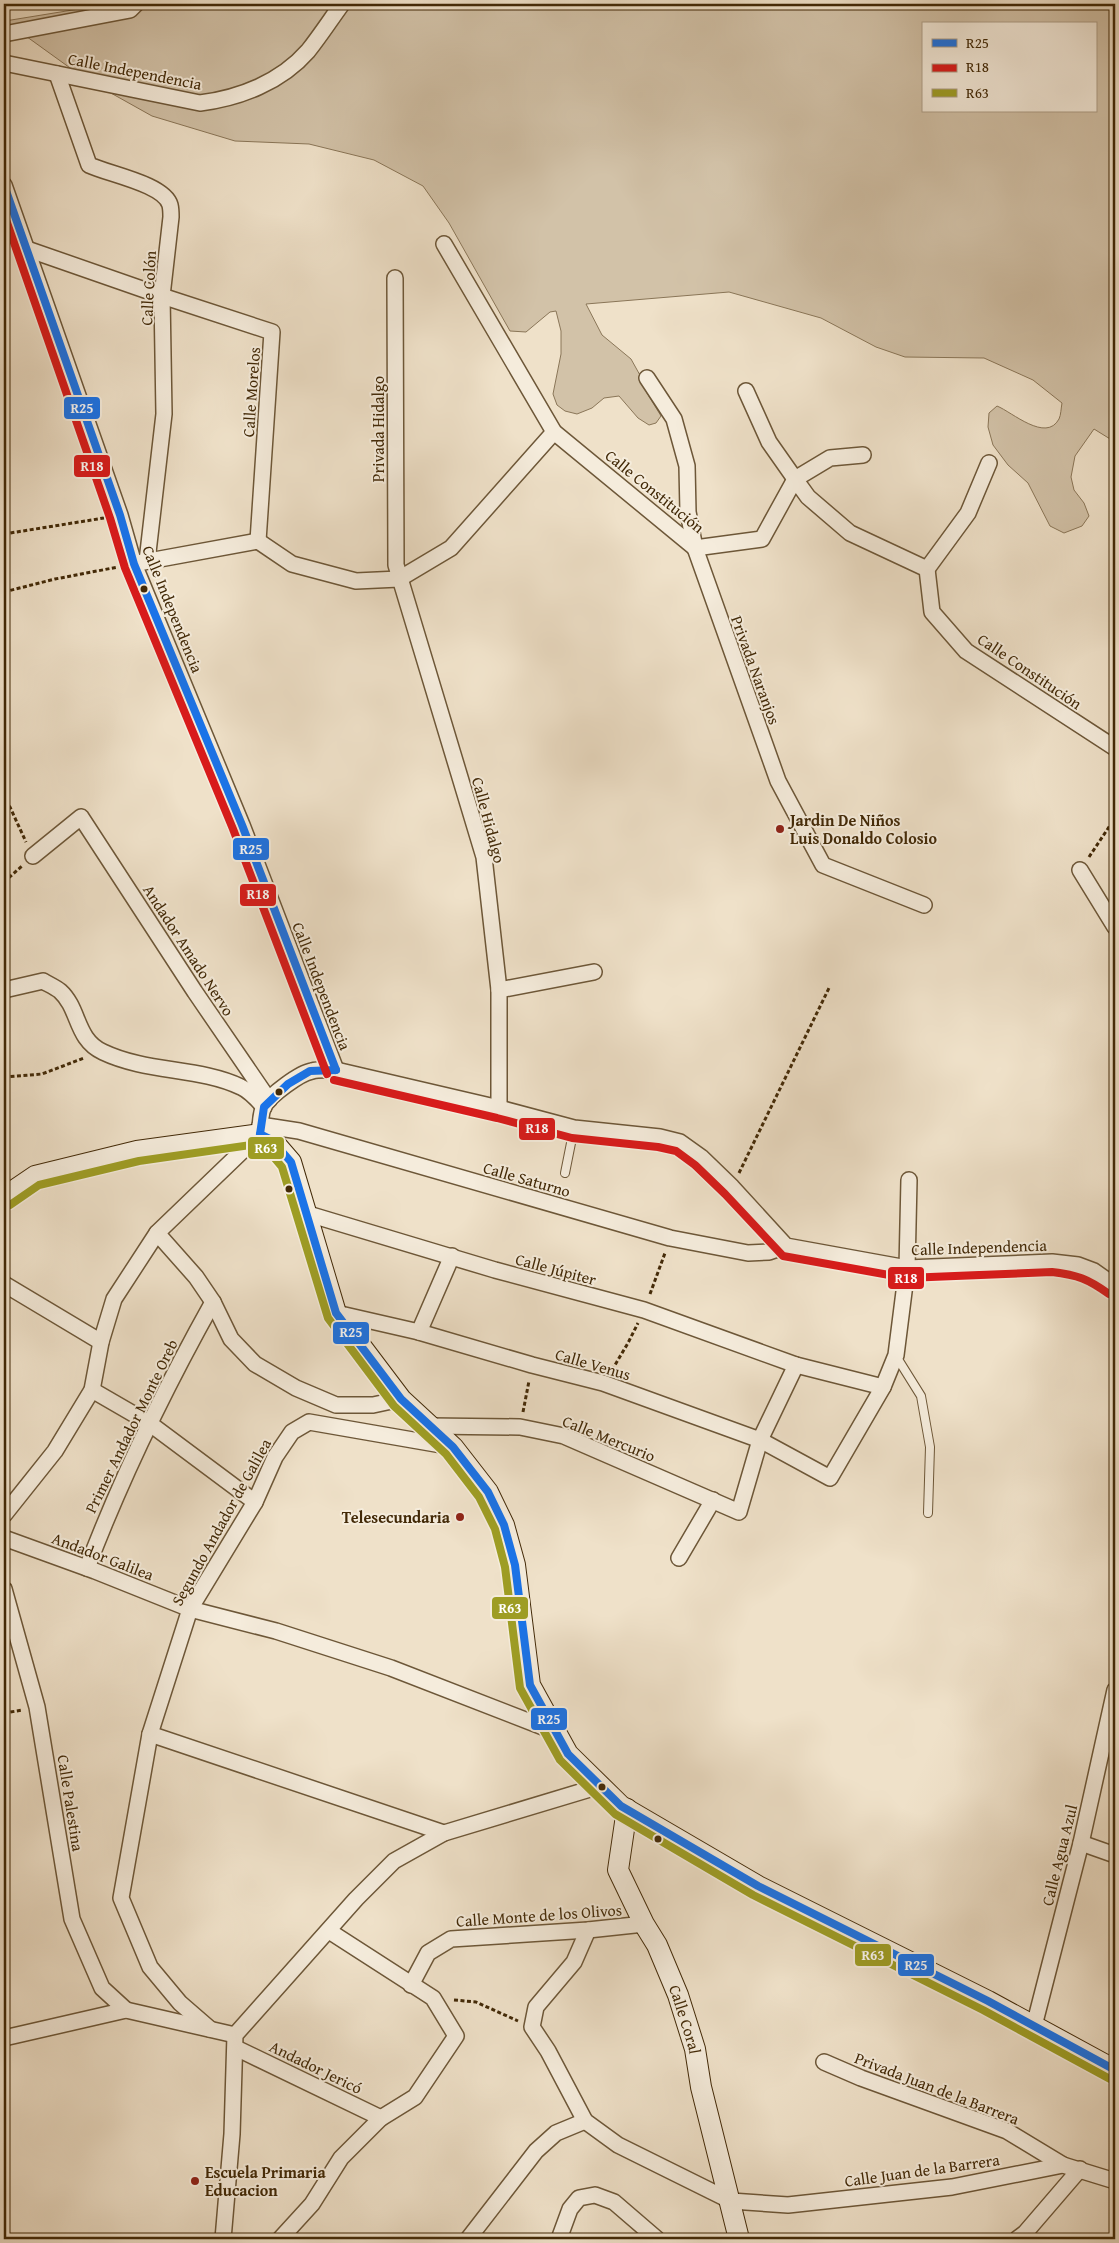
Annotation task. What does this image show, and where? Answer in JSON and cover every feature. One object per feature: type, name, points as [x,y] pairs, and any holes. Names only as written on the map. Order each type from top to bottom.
[{"type":"street","points":[[4,34],[130,10],[136,4]]},
{"type":"street","name":"Calle Independencia","points":[[4,63],[200,103],[220,100],[254,89],[275,78],[307,52],[342,4]]},
{"type":"street","name":"Calle Colón","points":[[57,74],[89,165],[148,186],[163,196],[170,204],[171,217],[162,296],[164,414],[140,562]]},
{"type":"street","name":"Calle Independencia","points":[[4,185],[120,516],[140,562],[336,1070],[499,1108],[574,1128],[660,1137],[680,1142],[701,1157],[732,1187],[786,1246],[907,1268],[1052,1262],[1078,1265],[1115,1285]]},
{"type":"street","points":[[140,562],[258,541],[292,564],[356,581],[400,579],[451,548],[554,432],[444,244]]},
{"type":"street","points":[[27,249],[162,296]]},
{"type":"street","name":"Privada Hidalgo","points":[[395,278],[396,565],[400,579]]},
{"type":"street","name":"Calle Morelos","points":[[162,296],[272,332],[258,541]]},
{"type":"street","name":"Privada Naranjos","points":[[647,378],[674,419],[687,466],[688,512],[694,548],[778,781],[824,865],[924,905]]},
{"type":"street","points":[[746,391],[769,442],[808,497],[850,533],[927,568],[968,513],[989,463]]},
{"type":"street","name":"Calle Constitución","points":[[554,432],[694,548],[762,539],[795,479]]},
{"type":"street","points":[[795,479],[830,458],[863,455]]},
{"type":"street","name":"Calle Constitución","points":[[927,568],[932,612],[966,651],[1115,748]]},
{"type":"street","name":"Calle Hidalgo","points":[[400,579],[484,857],[499,990],[499,1108]]},
{"type":"street","name":"Andador Amado Nervo","points":[[33,856],[81,817],[267,1103]]},
{"type":"street","points":[[1080,870],[1115,927]]},
{"type":"street","points":[[499,990],[594,972]]},
{"type":"street","points":[[4,990],[43,982],[60,991],[73,1009],[81,1033],[101,1051],[137,1065],[213,1078],[241,1087],[267,1103]]},
{"type":"street","points":[[4,1515],[55,1451],[92,1390],[101,1342],[114,1299],[157,1233],[260,1129],[267,1103],[288,1084],[310,1071],[336,1070]]},
{"type":"street","points":[[4,1198],[35,1176],[137,1151],[260,1129]]},
{"type":"street","points":[[260,1129],[291,1162],[336,1313],[401,1399],[453,1447],[488,1492],[504,1525],[515,1565],[530,1685],[568,1754],[627,1810],[758,1886],[988,2001],[1115,2070]]},
{"type":"street","name":"Calle Saturno","points":[[260,1129],[299,1131],[670,1238],[748,1253],[769,1252],[786,1246]]},
{"type":"street","points":[[883,1387],[896,1355],[907,1268],[909,1180]]},
{"type":"street","name":"Calle Júpiter","points":[[305,1213],[495,1270],[644,1310],[796,1365],[883,1387]]},
{"type":"street","points":[[157,1233],[196,1277],[213,1302],[231,1339],[256,1364],[296,1388],[336,1404],[373,1405],[401,1399]]},
{"type":"street","points":[[419,1332],[452,1256]]},
{"type":"street","points":[[4,1284],[101,1342]]},
{"type":"street","name":"Primer Andador Monte Oreb","points":[[87,1568],[112,1502],[149,1423],[176,1368],[213,1302]]},
{"type":"street","name":"Calle Venus","points":[[336,1313],[419,1332],[532,1366],[603,1383],[760,1440],[830,1478],[883,1387]]},
{"type":"street","points":[[760,1440],[796,1365]]},
{"type":"street","points":[[92,1390],[149,1423],[255,1502]]},
{"type":"street","name":"Segundo Andador de Galilea","points":[[210,2029],[180,2003],[150,1967],[121,1898],[150,1734],[190,1609],[255,1502],[275,1457],[292,1432],[309,1422],[453,1447]]},
{"type":"street","name":"Calle Mercurio","points":[[430,1426],[520,1427],[564,1436],[739,1512],[760,1440]]},
{"type":"street","points":[[679,1558],[713,1500]]},
{"type":"street","name":"Andador Galilea","points":[[4,1538],[87,1568],[190,1609],[276,1631],[382,1665],[556,1732]]},
{"type":"street","name":"Calle Palestina","points":[[4,1589],[37,1707],[72,1919],[102,1988],[126,2010]]},
{"type":"street","name":"Calle Agua Azul","points":[[1034,2026],[1081,1843],[1114,1698]]},
{"type":"street","points":[[150,1734],[444,1833]]},
{"type":"street","points":[[223,2239],[232,2134],[235,2042],[329,1931],[394,1861],[444,1833],[600,1786]]},
{"type":"street","name":"Calle Coral","points":[[627,1810],[618,1870],[644,1924],[657,1945],[678,1995],[695,2049],[701,2087],[739,2239]]},
{"type":"street","points":[[1081,1843],[1115,1855]]},
{"type":"street","name":"Calle Monte de los Olivos","points":[[411,1985],[428,1954],[451,1939],[588,1930],[644,1924]]},
{"type":"street","points":[[588,1930],[574,1962],[536,2007],[532,2027],[548,2052],[585,2121],[618,2145],[730,2201]]},
{"type":"street","points":[[280,2239],[312,2204],[341,2158],[381,2118],[415,2097],[456,2036],[433,1998],[329,1931]]},
{"type":"street","points":[[4,2038],[126,2010],[210,2029]]},
{"type":"street","name":"Andador Jericó","points":[[210,2029],[381,2118]]},
{"type":"street","name":"Privada Juan de la Barrera","points":[[824,2062],[861,2078],[1007,2131],[1063,2165]]},
{"type":"street","points":[[468,2239],[536,2151],[556,2133],[585,2121]]},
{"type":"street","name":"Calle Juan de la Barrera","points":[[730,2201],[788,2205],[952,2186],[1063,2165],[1115,2181]]},
{"type":"street","points":[[1017,2239],[1025,2233],[1080,2169]]},
{"type":"street","points":[[559,2239],[570,2209],[579,2198],[595,2195],[614,2202],[657,2239]]},
{"type":"lane","points":[[565,1173],[574,1128]]},
{"type":"lane","points":[[896,1355],[921,1396],[930,1447],[928,1513]]},
{"type":"path","points":[[4,534],[120,516]]},
{"type":"path","points":[[4,592],[55,579],[140,562]]},
{"type":"path","points":[[4,794],[33,856],[4,882]]},
{"type":"path","points":[[1080,870],[1115,818]]},
{"type":"path","points":[[732,1187],[830,986]]},
{"type":"path","points":[[4,1076],[42,1074],[101,1051]]},
{"type":"path","points":[[603,1383],[628,1344],[644,1310],[670,1238]]},
{"type":"path","points":[[520,1427],[532,1366]]},
{"type":"path","points":[[433,1998],[476,2002],[532,2027]]},
{"type":"shaded area","points":[[91,4],[1115,4],[1115,442],[1094,429],[1075,456],[1071,477],[1074,490],[1084,503],[1089,516],[1082,526],[1064,533],[1050,526],[1028,483],[1008,465],[993,445],[988,427],[989,413],[997,406],[1038,427],[1046,428],[1053,426],[1059,419],[1062,403],[1033,380],[984,358],[905,357],[876,347],[821,318],[729,292],[586,304],[602,335],[631,359],[647,393],[661,416],[656,423],[649,425],[638,418],[619,396],[604,398],[592,408],[577,414],[565,411],[557,405],[553,394],[561,354],[561,331],[556,311],[550,312],[526,332],[510,331],[449,223],[423,186],[374,160],[309,144],[235,141],[152,116],[84,78],[5,21],[91,7]]},
{"type":"transit line","name":"R25","points":[[4,185],[120,515],[134,564],[242,825],[336,1070]]},
{"type":"transit line","name":"R18","points":[[4,214],[110,518],[125,568],[233,829],[327,1074]]},
{"type":"transit line","name":"R25","points":[[260,1134],[264,1107],[288,1084],[310,1071],[336,1070]]},
{"type":"transit line","name":"R18","points":[[334,1080],[497,1118],[572,1138],[658,1147],[676,1151],[695,1165],[725,1194],[783,1256],[906,1278],[1052,1272],[1082,1278],[1109,1294]]},
{"type":"transit line","name":"R25","points":[[260,1134],[272,1140],[291,1162],[336,1313],[401,1399],[453,1447],[488,1492],[504,1525],[515,1565],[530,1685],[568,1754],[621,1806],[758,1886],[988,2001],[1115,2070]]},
{"type":"transit line","name":"R63","points":[[10,1205],[39,1185],[139,1161],[258,1144],[266,1148],[282,1167],[328,1318],[394,1406],[446,1454],[479,1497],[495,1529],[505,1567],[520,1688],[560,1760],[615,1814],[753,1895],[983,2010],[1110,2079]]},
{"type":"place","name":"Jardin De Niños Luis Donaldo Colosio","points":[[780,829]]},
{"type":"place","name":"Telesecundaria","points":[[460,1517]]},
{"type":"place","name":"Escuela Primaria Educacion","points":[[195,2181]]}]
